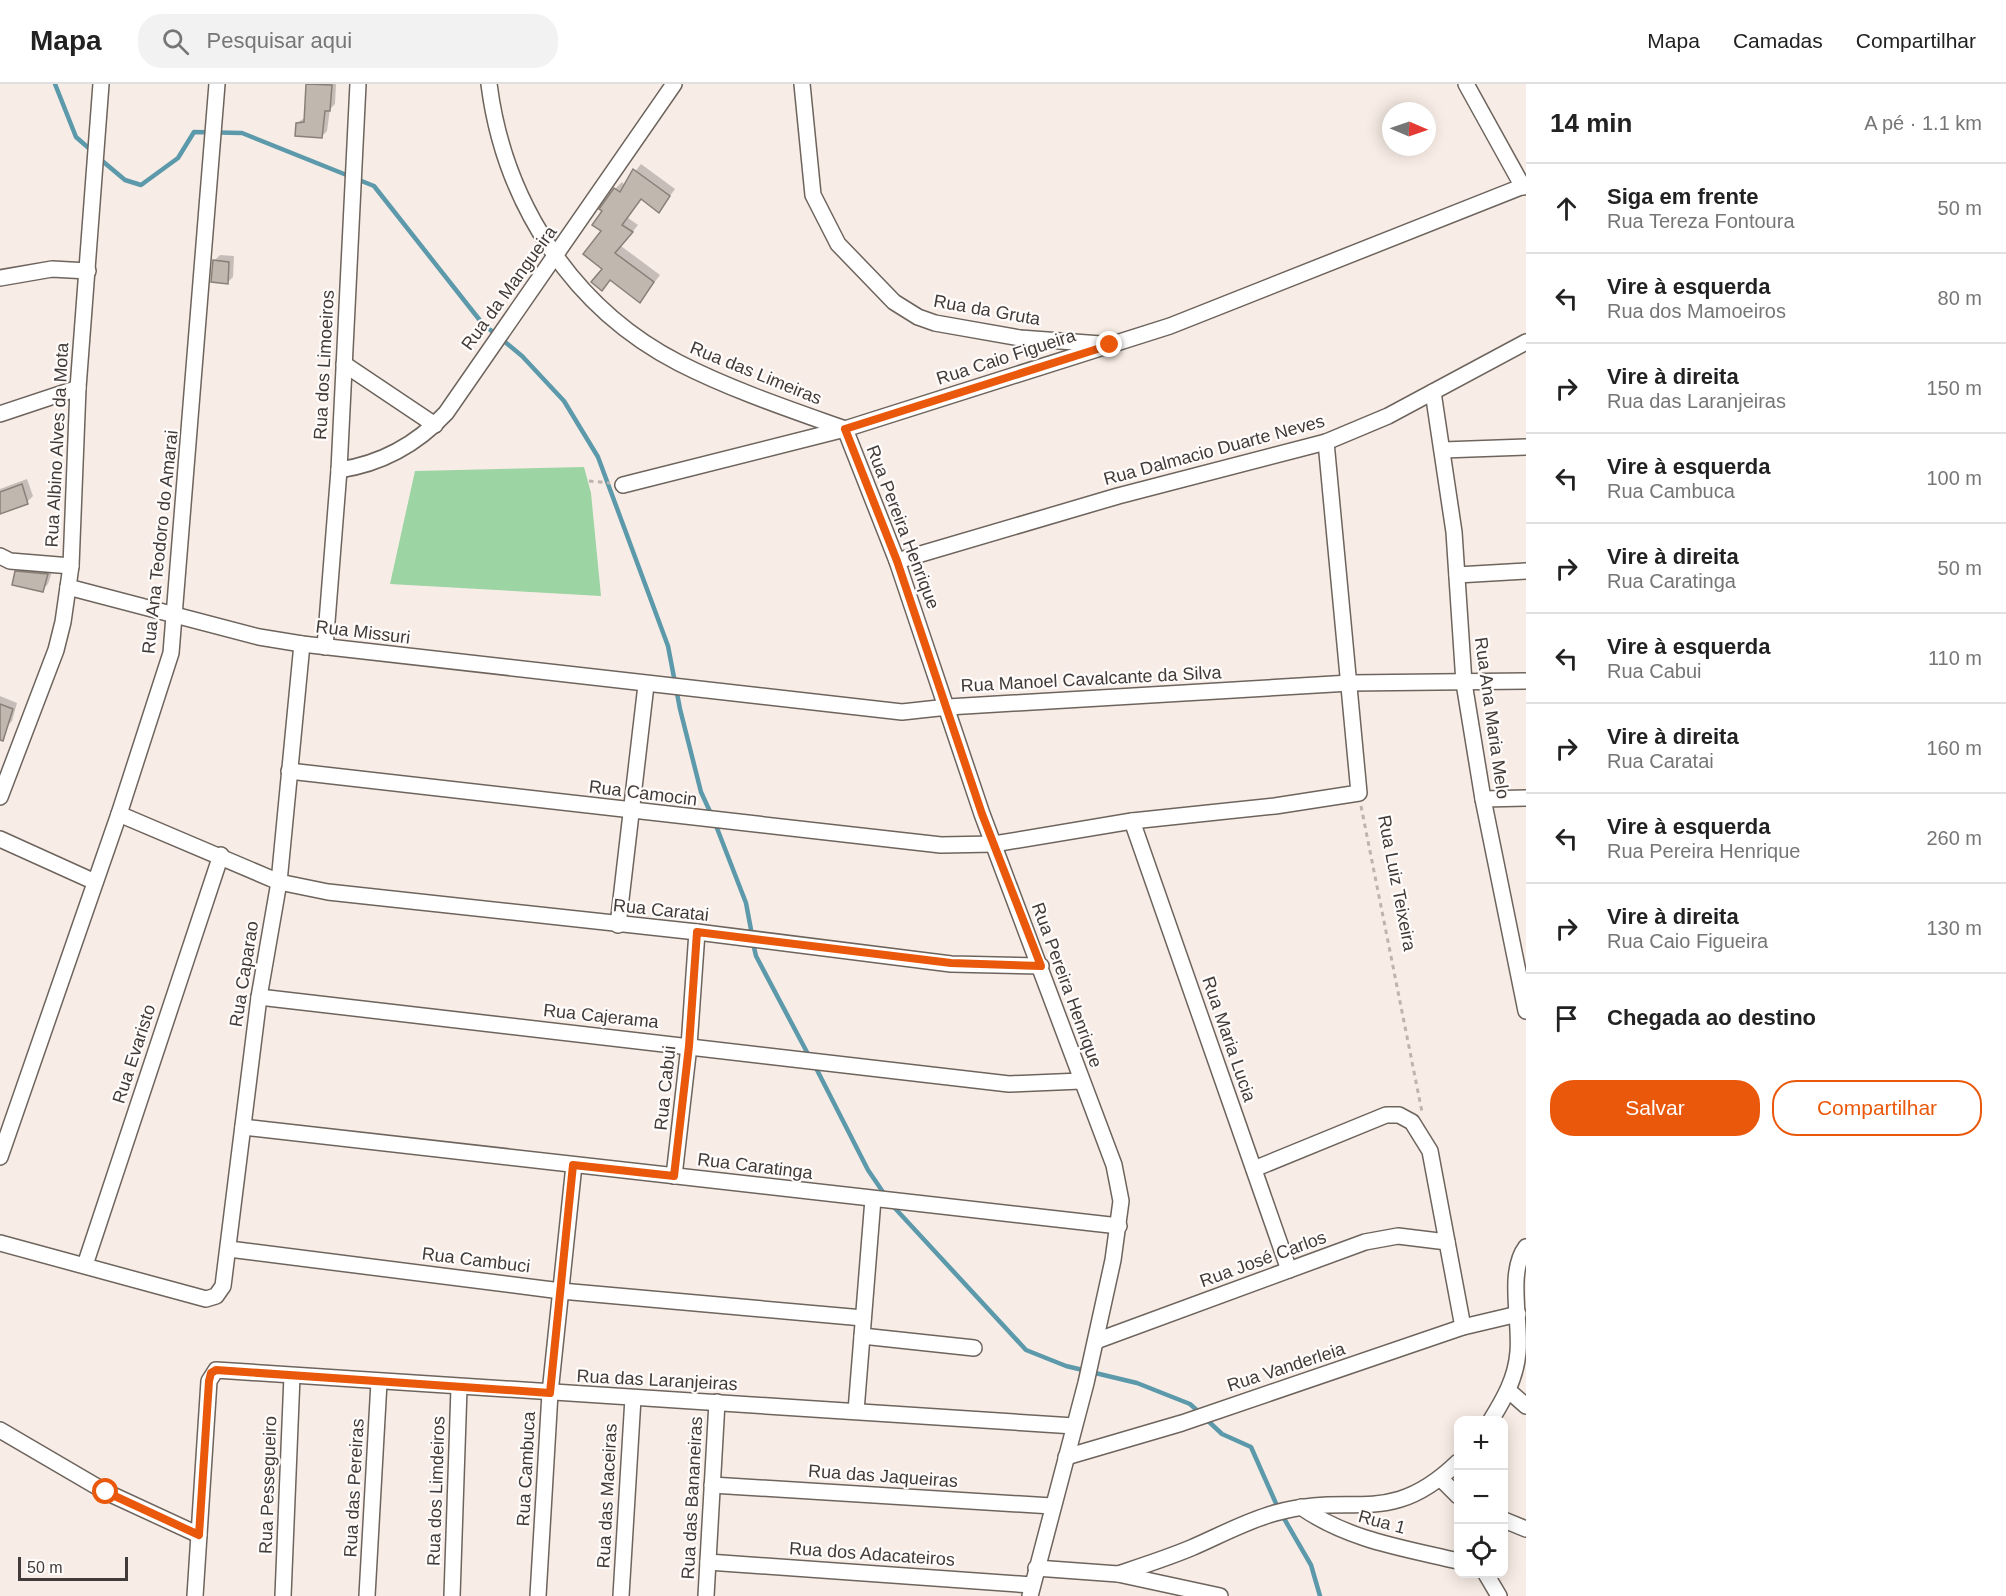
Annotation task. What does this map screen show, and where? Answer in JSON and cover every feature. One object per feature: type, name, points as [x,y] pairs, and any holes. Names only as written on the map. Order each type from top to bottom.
[{"type":"street","name":"Rua Albino Alves da Mota","points":[[0,797],[56,650],[68,587],[78,388],[100,84]]},
{"type":"street","name":"Rua Ana Teodoro do Amarai","points":[[0,1157],[119,814],[171,653],[218,84]]},
{"type":"street","name":"Rua dos Limoeiros","points":[[325,647],[339,470],[358,84]]},
{"type":"street","name":"Rua das Limeiras","points":[[489,84],[500,141],[514,185],[535,228],[555,259],[590,296],[632,335],[678,363],[774,405],[845,429]]},
{"type":"street","name":"Rua da Mangueira","points":[[339,470],[377,460],[402,449],[435,425],[514,318],[674,84]]},
{"type":"street","name":"Rua da Gruta","points":[[802,84],[813,195],[838,244],[894,302],[918,317],[935,322],[1020,338],[1110,345]]},
{"type":"street","points":[[1466,84],[1525,186]]},
{"type":"street","name":"Rua Caio Figueira","points":[[623,485],[845,429],[1170,326],[1525,186]]},
{"type":"street","points":[[0,278],[52,269],[88,271]]},
{"type":"street","name":"Rua Dalmacio Duarte Neves","points":[[897,561],[1118,496],[1326,442],[1388,416],[1526,342]]},
{"type":"street","points":[[344,364],[435,425]]},
{"type":"street","points":[[0,414],[78,388]]},
{"type":"street","name":"Rua Ana Maria Melo","points":[[1433,392],[1443,450],[1457,575],[1464,683],[1483,799],[1526,1011]]},
{"type":"street","name":"Rua Pereira Henrique","points":[[845,429],[897,561],[994,844],[1114,1165],[1121,1201],[1119,1226],[1095,1344],[1031,1591]]},
{"type":"street","points":[[1326,442],[1359,793]]},
{"type":"street","points":[[1443,450],[1526,447]]},
{"type":"street","points":[[0,556],[10,561],[70,566]]},
{"type":"street","points":[[1457,575],[1526,572]]},
{"type":"street","name":"Rua Missuri","points":[[68,587],[259,637],[653,686]]},
{"type":"street","name":"Rua Caparao","points":[[85,1265],[206,1299],[216,1296],[223,1286],[260,997],[279,882],[302,644]]},
{"type":"street","name":"Rua Manoel Cavalcante da Silva","points":[[653,686],[902,712],[948,707],[1350,683],[1526,681]]},
{"type":"street","points":[[618,925],[630,811],[653,686]]},
{"type":"street","name":"Rua Camocin","points":[[289,771],[940,845],[994,844],[1132,821],[1275,806],[1359,793]]},
{"type":"street","points":[[1483,799],[1526,798]]},
{"type":"street","name":"Rua Caratai","points":[[119,814],[221,855],[279,882],[327,892],[697,932],[951,963],[1041,966]]},
{"type":"street","name":"Rua Maria Lucia","points":[[1132,821],[1289,1270]]},
{"type":"street","points":[[0,839],[95,882]]},
{"type":"street","name":"Rua Evaristo","points":[[85,1265],[221,855]]},
{"type":"street","name":"Rua Cabui","points":[[674,1176],[689,1046],[697,932]]},
{"type":"street","name":"Rua Cajerama","points":[[260,997],[1009,1084],[1081,1081]]},
{"type":"street","points":[[1254,1169],[1386,1115],[1399,1115],[1412,1122],[1430,1151],[1463,1327]]},
{"type":"street","name":"Rua Caratinga","points":[[243,1127],[1119,1226]]},
{"type":"street","name":"Rua Cambuca","points":[[538,1596],[550,1393],[573,1165]]},
{"type":"street","points":[[856,1411],[875,1199]]},
{"type":"street","name":"Rua José Carlos","points":[[1095,1344],[1365,1242],[1385,1237],[1420,1237],[1448,1242]]},
{"type":"street","points":[[0,1243],[85,1265]]},
{"type":"street","points":[[1493,1416],[1509,1391],[1518,1354],[1516,1270],[1519,1257],[1526,1248]]},
{"type":"street","name":"Rua Cambuci","points":[[229,1249],[561,1290],[863,1318]]},
{"type":"street","name":"Rua Vanderleia","points":[[1066,1457],[1182,1423],[1463,1327],[1518,1314]]},
{"type":"street","points":[[862,1336],[974,1347]]},
{"type":"street","name":"Rua das Laranjeiras","points":[[199,1535],[209,1381],[211,1373],[223,1370],[459,1388],[717,1402],[1074,1426]]},
{"type":"street","name":"Rua Pessegueiro","points":[[283,1596],[292,1376]]},
{"type":"street","name":"Rua das Pereiras","points":[[368,1596],[379,1382]]},
{"type":"street","name":"Rua dos Limdeiros","points":[[452,1596],[459,1388]]},
{"type":"street","points":[[1509,1391],[1526,1406]]},
{"type":"street","name":"Rua das Maceiras","points":[[621,1596],[633,1398]]},
{"type":"street","name":"Rua das Bananeiras","points":[[706,1596],[717,1402]]},
{"type":"street","points":[[0,1430],[106,1492],[199,1535],[195,1596]]},
{"type":"street","points":[[1118,1574],[1190,1548],[1265,1516],[1298,1507],[1377,1506],[1400,1501],[1441,1479],[1454,1466]]},
{"type":"street","points":[[1441,1479],[1454,1492]]},
{"type":"street","name":"Rua das Jaqueiras","points":[[712,1485],[1052,1506]]},
{"type":"street","name":"Rua 1","points":[[1298,1507],[1325,1524],[1345,1532],[1454,1560]]},
{"type":"street","points":[[1508,1522],[1526,1528]]},
{"type":"street","name":"Rua dos Adacateiros","points":[[708,1562],[1031,1591]]},
{"type":"street","points":[[1036,1568],[1118,1574],[1220,1596]]},
{"type":"street","points":[[1491,1578],[1499,1596]]},
{"type":"path","name":"Rua Luiz Teixeira","points":[[1359,793],[1423,1117]]},
{"type":"green space","points":[[584,467],[591,493],[601,596],[390,584],[415,471]]},
{"type":"building","points":[[306,84],[332,85],[330,111],[325,111],[322,138],[295,136],[296,123],[304,122]]},
{"type":"building","points":[[633,169],[670,196],[659,213],[641,199],[622,225],[633,232],[615,253],[654,282],[640,303],[610,280],[602,291],[591,282],[602,269],[583,254],[601,231],[592,225],[602,211],[599,209],[614,188],[620,192]]},
{"type":"building","points":[[213,260],[229,262],[228,284],[211,282]]},
{"type":"building","points":[[22,484],[28,504],[0,514],[0,492]]},
{"type":"building","points":[[15,571],[48,574],[43,592],[12,585]]},
{"type":"building","points":[[0,704],[13,709],[3,741],[0,740]]},
{"type":"waterway","points":[[55,84],[76,137],[92,151]]},
{"type":"waterway","points":[[100,159],[125,180],[141,185],[178,158],[194,132],[242,133],[374,186],[482,323],[522,356],[564,401],[598,457],[668,646],[680,709],[701,792],[712,816]]},
{"type":"waterway","points":[[715,823],[746,903],[752,935]]},
{"type":"waterway","points":[[753,943],[756,956],[809,1056]]},
{"type":"waterway","points":[[815,1066],[868,1170],[885,1195]]},
{"type":"waterway","points":[[892,1205],[1026,1350],[1066,1366],[1137,1383],[1190,1404],[1200,1413]]},
{"type":"waterway","points":[[1206,1419],[1222,1434],[1251,1447],[1278,1508]]},
{"type":"waterway","points":[[1282,1515],[1311,1565],[1320,1596]]},
{"type":"route","points":[[106,1492],[199,1535],[209,1381],[211,1373],[216,1370],[550,1393],[573,1165],[674,1176],[689,1046],[697,932],[951,963],[1041,966],[982,814],[948,707],[897,561],[845,429],[1110,345]]}]
